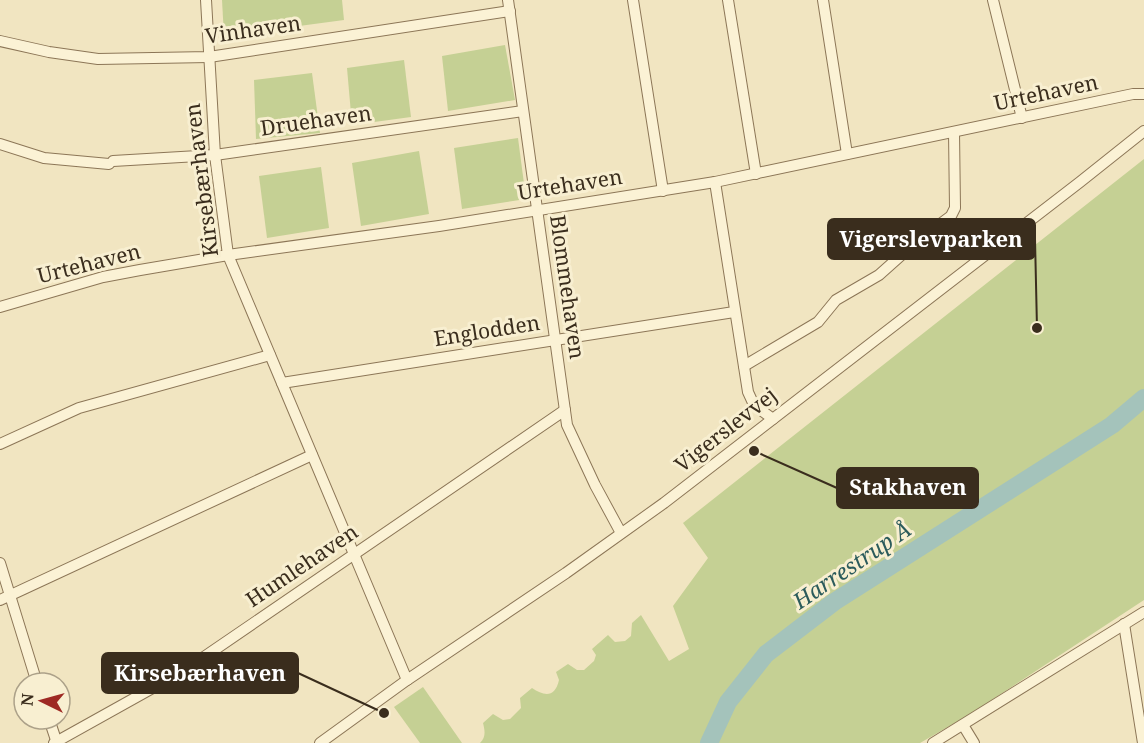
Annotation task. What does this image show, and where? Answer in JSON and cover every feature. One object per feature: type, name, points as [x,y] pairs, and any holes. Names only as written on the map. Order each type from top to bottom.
[{"type":"street","name":"Kirsebærhaven","points":[[206,0],[215,155],[228,255],[407,680]]},
{"type":"street","points":[[633,0],[663,191]]},
{"type":"street","points":[[728,0],[756,174]]},
{"type":"street","points":[[824,0],[847,154]]},
{"type":"street","points":[[993,0],[1022,118]]},
{"type":"street","name":"Vinhaven","points":[[0,41],[49,52],[98,59],[209,57],[509,6]]},
{"type":"street","name":"Blommehaven","points":[[509,6],[567,425],[621,533]]},
{"type":"street","name":"Urtehaven","points":[[0,307],[103,277],[228,255],[439,226],[715,182],[1133,94],[1144,94]]},
{"type":"street","name":"Druehaven","points":[[0,144],[44,158],[111,163],[215,155],[523,111]]},
{"type":"street","name":"Vigerslevvej","points":[[320,743],[407,680],[566,573],[664,503],[1144,131]]},
{"type":"street","points":[[744,366],[818,322],[836,300],[879,275],[898,256],[951,216],[955,208],[954,132]]},
{"type":"street","points":[[715,182],[748,392],[754,405],[772,419]]},
{"type":"street","name":"Englodden","points":[[282,383],[734,312]]},
{"type":"street","points":[[0,444],[79,408],[270,355]]},
{"type":"street","name":"Humlehaven","points":[[56,743],[185,670],[565,410]]},
{"type":"street","points":[[5,598],[312,455]]},
{"type":"street","points":[[0,563],[5,598],[32,671]]},
{"type":"street","points":[[933,743],[1144,612]]},
{"type":"street","points":[[1124,624],[1143,743]]},
{"type":"street","points":[[963,725],[974,743]]},
{"type":"green space","points":[[222,0],[342,0],[344,20],[224,36]]},
{"type":"green space","points":[[505,45],[515,100],[448,111],[442,56]]},
{"type":"green space","points":[[404,60],[411,117],[352,125],[347,68]]},
{"type":"green space","points":[[312,73],[320,133],[256,139],[254,80]]},
{"type":"green space","points":[[518,138],[526,199],[462,209],[454,148]]},
{"type":"green space","points":[[419,151],[429,214],[361,226],[352,163]]},
{"type":"green space","points":[[1144,159],[1144,600],[972,713],[920,743],[480,743],[484,734],[483,723],[493,714],[503,720],[510,719],[521,708],[520,698],[532,688],[545,694],[552,693],[559,680],[556,672],[568,664],[577,670],[584,670],[594,661],[596,655],[592,649],[608,635],[615,642],[625,641],[631,636],[632,623],[641,615],[669,661],[689,649],[673,606],[708,558],[683,523]]},
{"type":"green space","points":[[321,167],[329,228],[267,238],[259,176]]},
{"type":"green space","points":[[423,687],[462,743],[420,743],[394,707]]},
{"type":"waterway","name":"Harrestrup Å","points":[[709,743],[728,702],[766,654],[834,602],[1112,425],[1144,398]]},
{"type":"place","name":"Vigerslevparken","points":[[1037,328]]},
{"type":"place","name":"Stakhaven","points":[[754,451]]},
{"type":"place","name":"Kirsebærhaven","points":[[384,713]]}]
